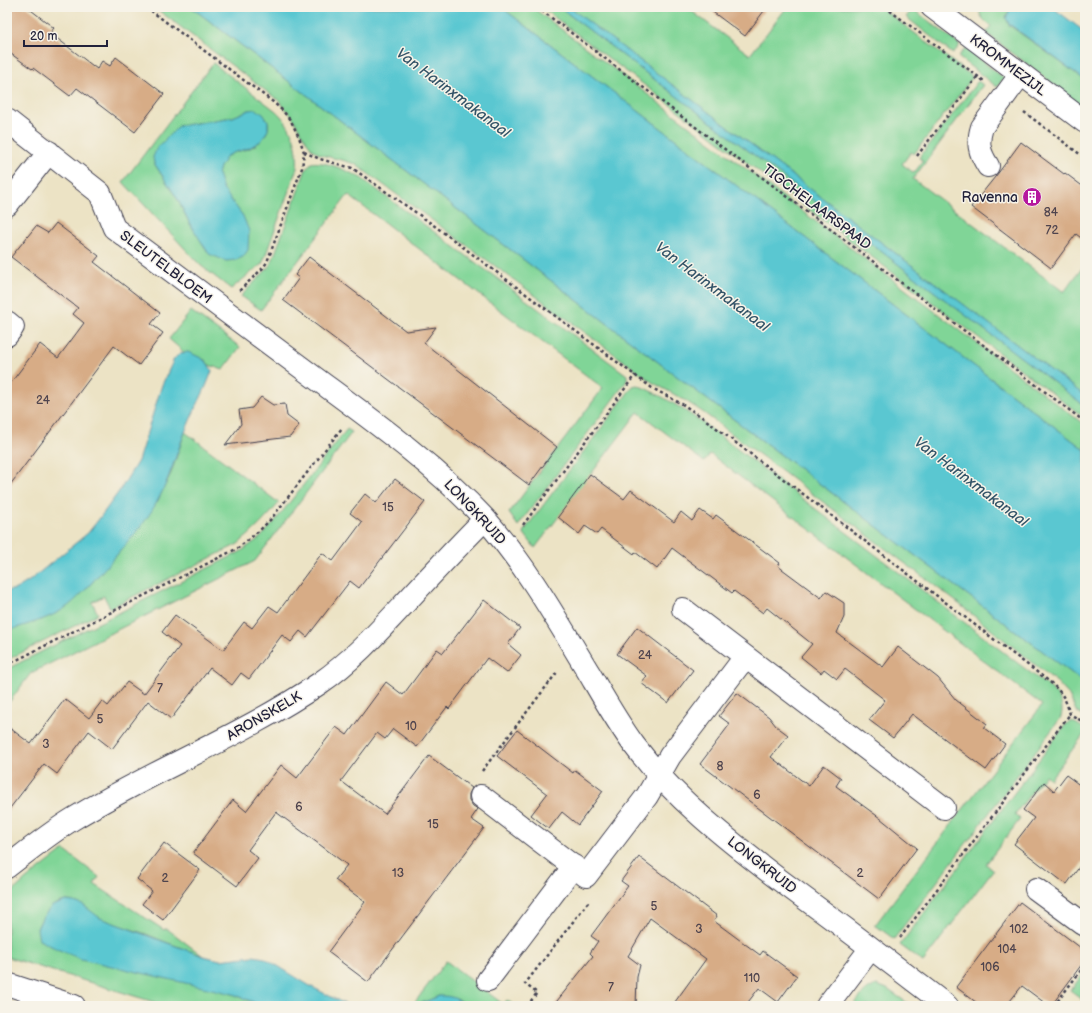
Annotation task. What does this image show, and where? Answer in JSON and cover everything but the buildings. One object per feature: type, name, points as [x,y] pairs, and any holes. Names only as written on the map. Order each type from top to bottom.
[{"type":"street","name":"KROMMEZIJL","points":[[943,10],[1021,74],[1085,122]]},
{"type":"street","points":[[988,166],[982,157],[979,147],[979,137],[982,127],[1021,74]]},
{"type":"street","name":"SLEUTELBLOEM","points":[[7,120],[100,193],[114,228],[224,310]]},
{"type":"street","points":[[7,205],[49,152]]},
{"type":"street","name":"LONGKRUID","points":[[224,310],[405,446],[453,487],[485,518],[505,542],[532,580],[629,738],[659,776],[695,811],[736,846],[947,1006]]},
{"type":"street","points":[[7,322],[13,327],[7,335]]},
{"type":"street","name":"ARONSKELK","points":[[7,867],[48,836],[74,819],[116,795],[256,722],[321,682],[352,658],[363,647],[485,518]]},
{"type":"street","points":[[683,609],[944,808]]},
{"type":"street","points":[[488,980],[580,871],[647,796],[670,756],[745,657]]},
{"type":"street","points":[[481,796],[580,871]]},
{"type":"street","points":[[1036,889],[1085,925]]},
{"type":"street","points":[[827,1006],[877,953]]},
{"type":"street","points":[[7,984],[74,1006]]},
{"type":"path","points":[[146,7],[278,107],[291,122],[299,137],[304,152],[302,168],[267,262],[263,268],[237,292],[224,310]]},
{"type":"path","name":"TIGCHELAARSPAAD","points":[[537,7],[1085,422]]},
{"type":"path","points":[[917,156],[977,77]]},
{"type":"path","points":[[304,152],[352,168],[428,221],[652,388],[682,404],[702,417],[1050,682],[1061,692],[1070,714],[1085,723]]},
{"type":"path","points":[[505,542],[521,528],[635,375]]},
{"type":"path","points":[[7,665],[238,548],[271,519],[357,409]]},
{"type":"path","points":[[481,796],[470,787],[560,668],[579,657]]},
{"type":"path","points":[[877,953],[1070,714]]},
{"type":"path","points":[[527,1006],[537,993],[525,984],[600,886],[580,871]]},
{"type":"path","points":[[1054,1006],[1085,965]]},
{"type":"green space","points":[[154,7],[191,7],[712,403],[1085,683],[1085,718],[1076,711],[1069,695],[1057,682],[954,600],[704,413],[652,382],[355,164],[319,154],[312,149],[291,115],[278,100]]},
{"type":"green space","points":[[501,7],[532,7],[1085,425],[1085,450]]},
{"type":"green space","points":[[541,7],[559,7],[1085,406],[1085,418]]},
{"type":"green space","points":[[569,7],[686,7],[750,55],[787,7],[880,7],[973,77],[914,154],[911,152],[902,164],[914,173],[923,161],[919,158],[978,81],[983,85],[913,179],[1064,292],[1085,264],[1085,396]]},
{"type":"green space","points":[[979,7],[1011,7],[1006,17],[1009,25],[1085,80],[1085,108],[986,33],[991,26],[982,18]]},
{"type":"green space","points":[[913,9],[960,45],[953,54],[906,17]]},
{"type":"green space","points":[[965,48],[1004,78],[997,87],[958,57]]},
{"type":"green space","points":[[213,63],[282,117],[293,137],[297,152],[297,168],[262,264],[231,289],[200,265],[123,182]],"holes":[[[249,110],[263,114],[268,121],[268,130],[266,135],[255,145],[245,150],[229,154],[224,159],[218,173],[221,185],[243,216],[190,224],[177,198],[154,163],[157,148],[179,126],[233,117]]]},
{"type":"green space","points":[[317,162],[330,165],[343,169],[361,178],[627,375],[626,382],[518,526],[509,513],[603,388],[348,195],[261,310],[241,296],[269,267],[306,169],[311,163]]},
{"type":"green space","points":[[191,311],[240,347],[223,370],[209,365],[205,360],[185,353],[169,339]]},
{"type":"green space","points":[[637,385],[673,403],[707,426],[1053,690],[1060,700],[1062,711],[1060,719],[894,939],[875,925],[1042,705],[710,454],[704,462],[638,412],[535,548],[523,532],[633,386]]},
{"type":"green space","points":[[347,429],[352,432],[255,561],[31,673],[7,705],[7,669],[240,552],[261,537]]},
{"type":"green space","points":[[185,432],[279,503],[260,525],[238,544],[110,608],[104,596],[92,602],[98,614],[7,660],[7,631],[45,618],[68,605],[87,588],[120,551],[157,502],[171,473]]},
{"type":"green space","points":[[1072,721],[1085,729],[1085,733],[1050,779],[1045,775],[1015,814],[1020,819],[986,864],[993,870],[923,962],[900,945],[1066,724]]},
{"type":"green space","points":[[64,850],[99,877],[94,884],[164,930],[166,928],[203,956],[97,917],[82,905],[67,901],[56,904],[52,907],[44,915],[37,929],[233,994],[263,1006],[167,1006],[7,957],[7,897],[25,880]]},
{"type":"green space","points":[[446,961],[503,1004],[507,1000],[515,1006],[465,1006],[459,1000],[439,996],[412,1006]]},
{"type":"green space","points":[[1085,971],[1085,1002],[1070,991]]},
{"type":"green space","points":[[877,985],[887,989],[912,1006],[853,1006],[866,991]]},
{"type":"water","name":"Van Harinxmakanaal","points":[[191,7],[501,7],[1085,450],[1085,683],[712,403]]},
{"type":"water","points":[[559,7],[569,7],[1085,396],[1085,406]]},
{"type":"water","points":[[1011,7],[1052,7],[1085,32],[1085,80],[1009,24],[1006,18]]},
{"type":"water","points":[[256,109],[263,114],[268,121],[268,130],[261,141],[249,148],[227,156],[220,167],[218,174],[223,189],[243,216],[249,231],[248,250],[243,257],[236,260],[226,261],[209,254],[190,224],[177,198],[154,163],[153,157],[157,148],[179,126],[233,117],[249,110]]},
{"type":"water","points":[[188,352],[205,361],[212,371],[188,424],[157,502],[139,529],[87,588],[68,606],[47,618],[7,631],[7,591],[16,589],[29,581],[88,533],[99,519],[120,490],[138,461],[162,385],[174,359],[180,353]]},
{"type":"water","points":[[66,901],[83,905],[100,918],[203,956],[220,960],[253,956],[265,958],[310,986],[349,1006],[263,1006],[233,994],[81,959],[39,940],[37,929],[42,918],[52,906]]},
{"type":"water","points":[[439,996],[453,998],[465,1006],[415,1006]]},
{"type":"place","name":"Ravenna","points":[[1032,197]]}]
